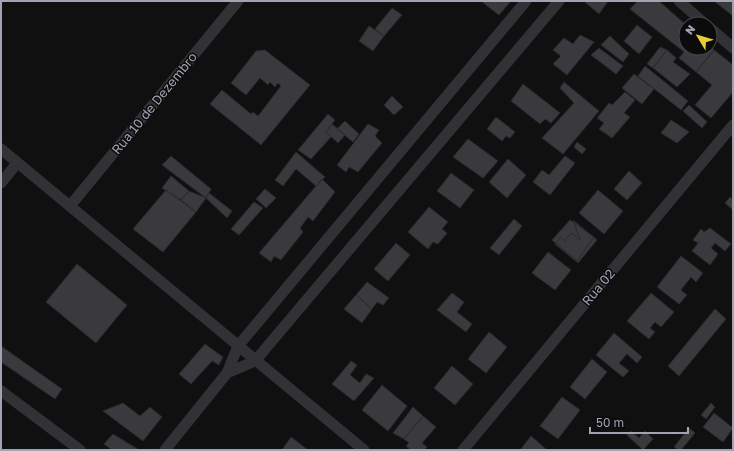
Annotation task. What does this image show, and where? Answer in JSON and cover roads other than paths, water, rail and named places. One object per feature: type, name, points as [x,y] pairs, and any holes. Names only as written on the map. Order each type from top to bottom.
[{"type":"street","name":"Rua 10 de Dezembro","points":[[70,206],[238,1]]},
{"type":"street","points":[[165,450],[227,373],[238,346],[526,1]]},
{"type":"street","points":[[227,373],[256,361],[559,1]]},
{"type":"street","points":[[678,1],[696,16]]},
{"type":"street","points":[[718,35],[733,48]]},
{"type":"street","name":"Rua 02","points":[[463,450],[733,125]]},
{"type":"street","points":[[1,149],[364,450]]},
{"type":"street","points":[[1,183],[17,163]]},
{"type":"street","points":[[1,391],[80,450]]}]
